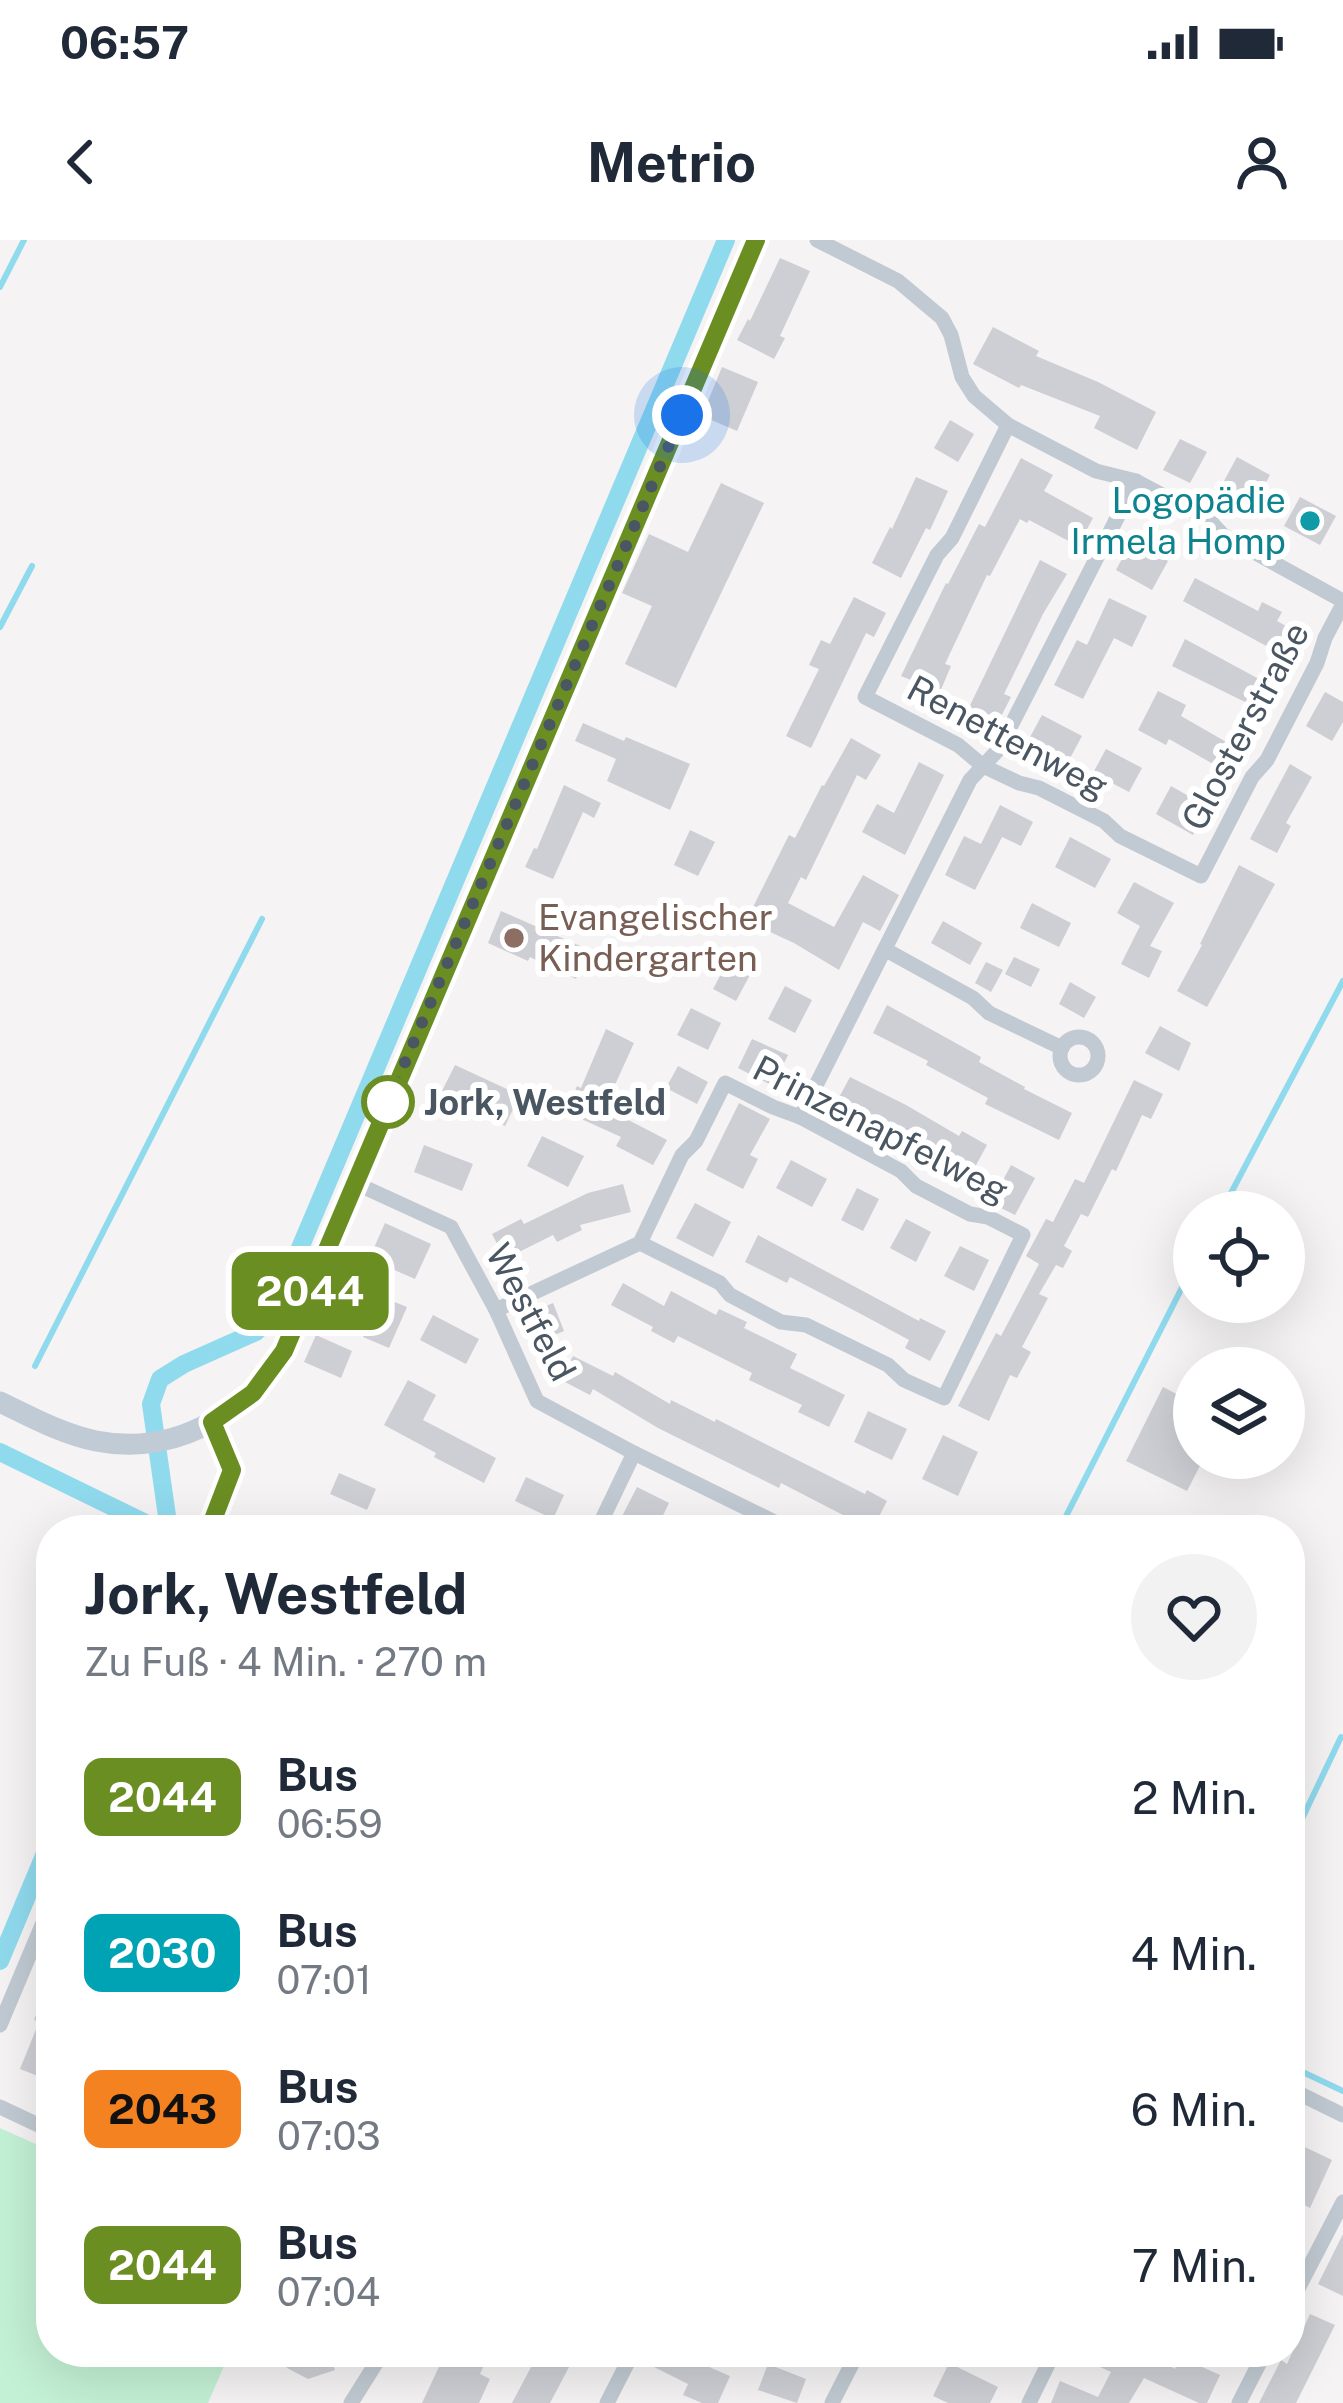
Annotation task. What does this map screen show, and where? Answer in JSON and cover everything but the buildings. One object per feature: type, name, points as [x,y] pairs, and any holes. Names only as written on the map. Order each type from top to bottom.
[{"type":"street","points":[[0,1402],[84,1438],[136,1443],[176,1436],[212,1422],[253,1393],[275,1365],[756,240]]},
{"type":"street","name":"Glosterstraße","points":[[817,240],[898,281],[942,318],[962,377],[974,397],[1008,425],[1096,471],[1136,481],[1343,603],[1267,760],[1252,777],[1201,876]]},
{"type":"street","name":"Renettenweg","points":[[1008,425],[866,697],[958,745],[983,766],[1039,788],[1201,876]]},
{"type":"street","points":[[800,1117],[970,780],[999,749],[1136,481]]},
{"type":"street","points":[[886,950],[973,998],[989,1013],[1062,1048]]},
{"type":"street","name":"Prinzenapfelweg","points":[[724,1083],[800,1117],[970,1214],[988,1217],[1023,1235],[944,1398],[806,1324],[781,1322],[730,1295],[720,1283],[640,1243],[682,1155],[696,1141],[724,1083]]},
{"type":"street","name":"Westfeld","points":[[355,1183],[452,1227],[537,1401],[760,1515]]},
{"type":"street","points":[[496,1310],[640,1243]]},
{"type":"street","points":[[212,1422],[232,1470],[215,1515]]},
{"type":"street","points":[[604,1515],[634,1453]]},
{"type":"street","points":[[0,2025],[36,1940]]},
{"type":"street","points":[[1305,2096],[1343,2114]]},
{"type":"street","points":[[0,2107],[36,2124]]},
{"type":"street","points":[[1305,2275],[1343,2202]]},
{"type":"street","points":[[351,2403],[374,2367]]},
{"type":"street","points":[[607,2403],[625,2367]]},
{"type":"street","points":[[832,2403],[850,2367]]},
{"type":"street","points":[[1028,2403],[1046,2367]]},
{"type":"street","points":[[1239,2403],[1257,2367]]},
{"type":"green space","points":[[0,2128],[36,2144],[36,2367],[224,2367],[208,2403],[0,2403]]},
{"type":"waterway","points":[[0,287],[24,240]]},
{"type":"waterway","points":[[167,1515],[151,1404],[160,1379],[256,1332],[270,1319],[726,240]]},
{"type":"waterway","points":[[0,627],[32,566]]},
{"type":"waterway","points":[[35,1366],[262,919]]},
{"type":"waterway","points":[[1232,1191],[1343,981]]},
{"type":"waterway","points":[[1067,1515],[1173,1305]]},
{"type":"waterway","points":[[0,1452],[129,1515]]},
{"type":"waterway","points":[[1305,1813],[1341,1737]]},
{"type":"waterway","points":[[0,1961],[36,1875]]},
{"type":"waterway","points":[[1305,2073],[1343,2091]]},
{"type":"bus line","name":"2044","points":[[215,1515],[232,1470],[212,1422],[253,1393],[284,1351],[756,240]]},
{"type":"place","name":"Logopädie Irmela Homp","points":[[1310,521]]},
{"type":"place","name":"Evangelischer Kindergarten","points":[[514,938]]},
{"type":"place","name":"Jork, Westfeld","points":[[388,1102]]},
{"type":"route","points":[[388,1102],[682,415]]}]
